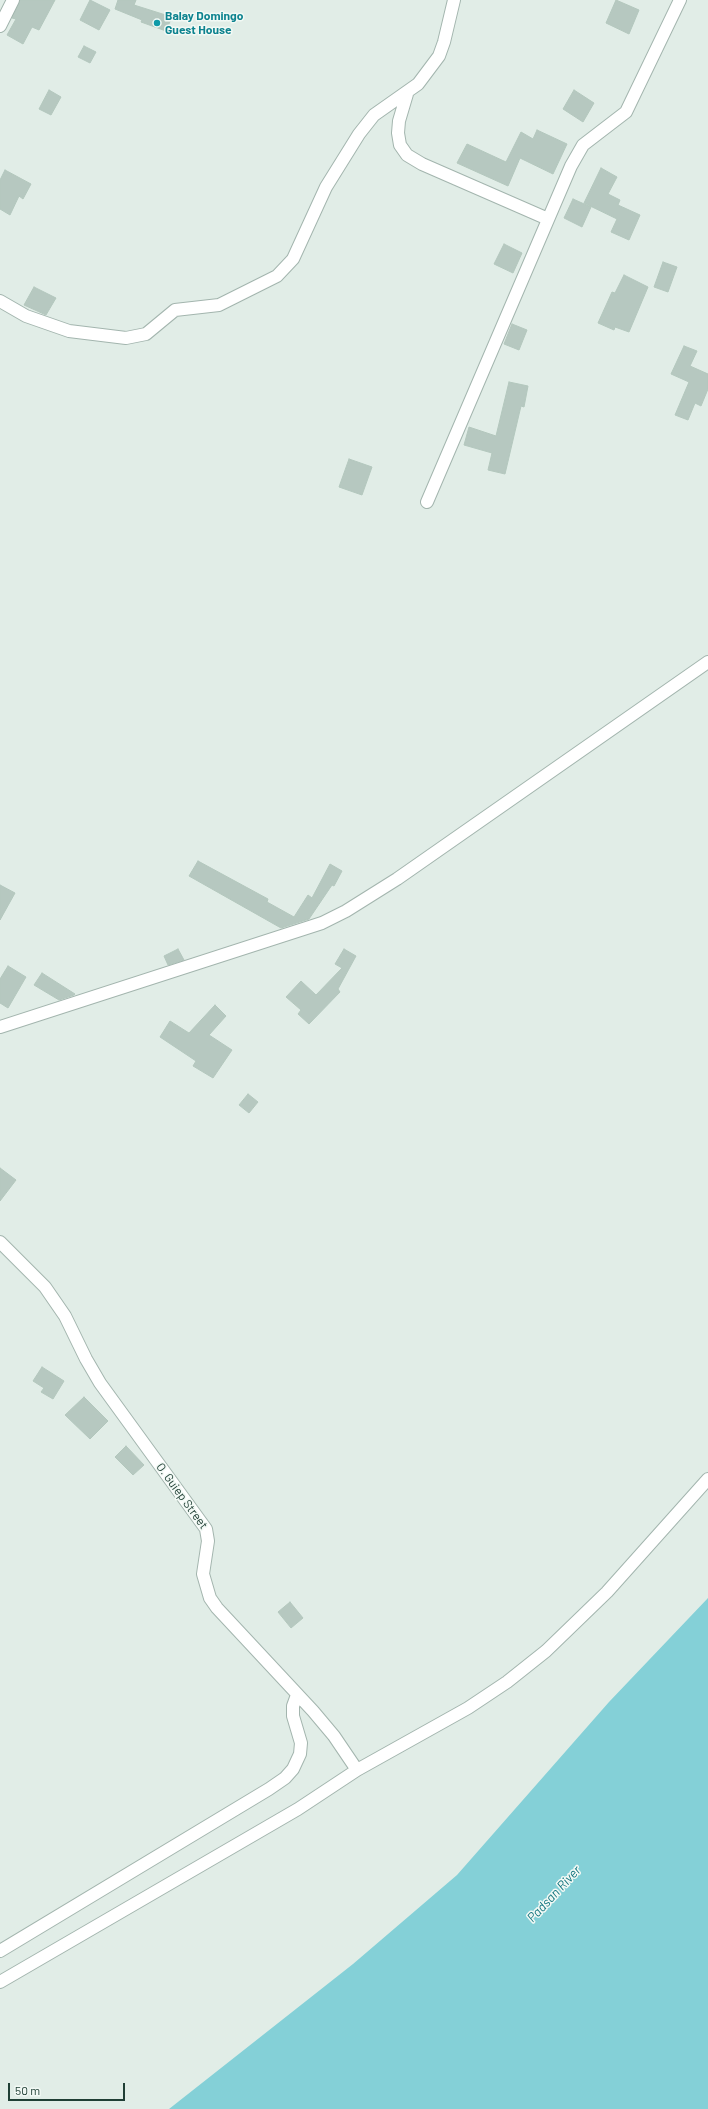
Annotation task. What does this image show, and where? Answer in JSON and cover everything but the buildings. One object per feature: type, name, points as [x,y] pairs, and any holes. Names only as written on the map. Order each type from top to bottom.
[{"type":"street","points":[[0,26],[13,0]]},
{"type":"street","points":[[0,301],[26,316],[68,331],[126,338],[146,334],[175,310],[219,306],[277,276],[293,259],[326,187],[359,134],[374,115],[408,94],[418,84],[439,56],[444,42],[454,0]]},
{"type":"street","points":[[427,502],[571,166],[583,145],[626,112],[680,0]]},
{"type":"street","points":[[408,94],[399,121],[398,133],[400,145],[407,155],[422,164],[548,219]]},
{"type":"street","points":[[0,1027],[322,923],[346,912],[397,879],[708,662]]},
{"type":"street","name":"O. Guiep Street","points":[[0,1242],[45,1287],[65,1316],[86,1359],[100,1383],[206,1529],[208,1541],[202,1574],[210,1598],[217,1608],[334,1736],[357,1770]]},
{"type":"street","points":[[0,1982],[298,1809],[357,1770],[468,1708],[546,1652],[607,1592],[708,1479]]},
{"type":"street","points":[[0,1951],[269,1790],[285,1778],[293,1769],[300,1754],[301,1743],[293,1716],[293,1706],[297,1694]]},
{"type":"water","name":"Padsan River","points":[[708,1598],[708,2109],[169,2109],[353,1964],[457,1875],[609,1702]]},
{"type":"place","name":"Balay Domingo Guest House","points":[[157,23]]}]
